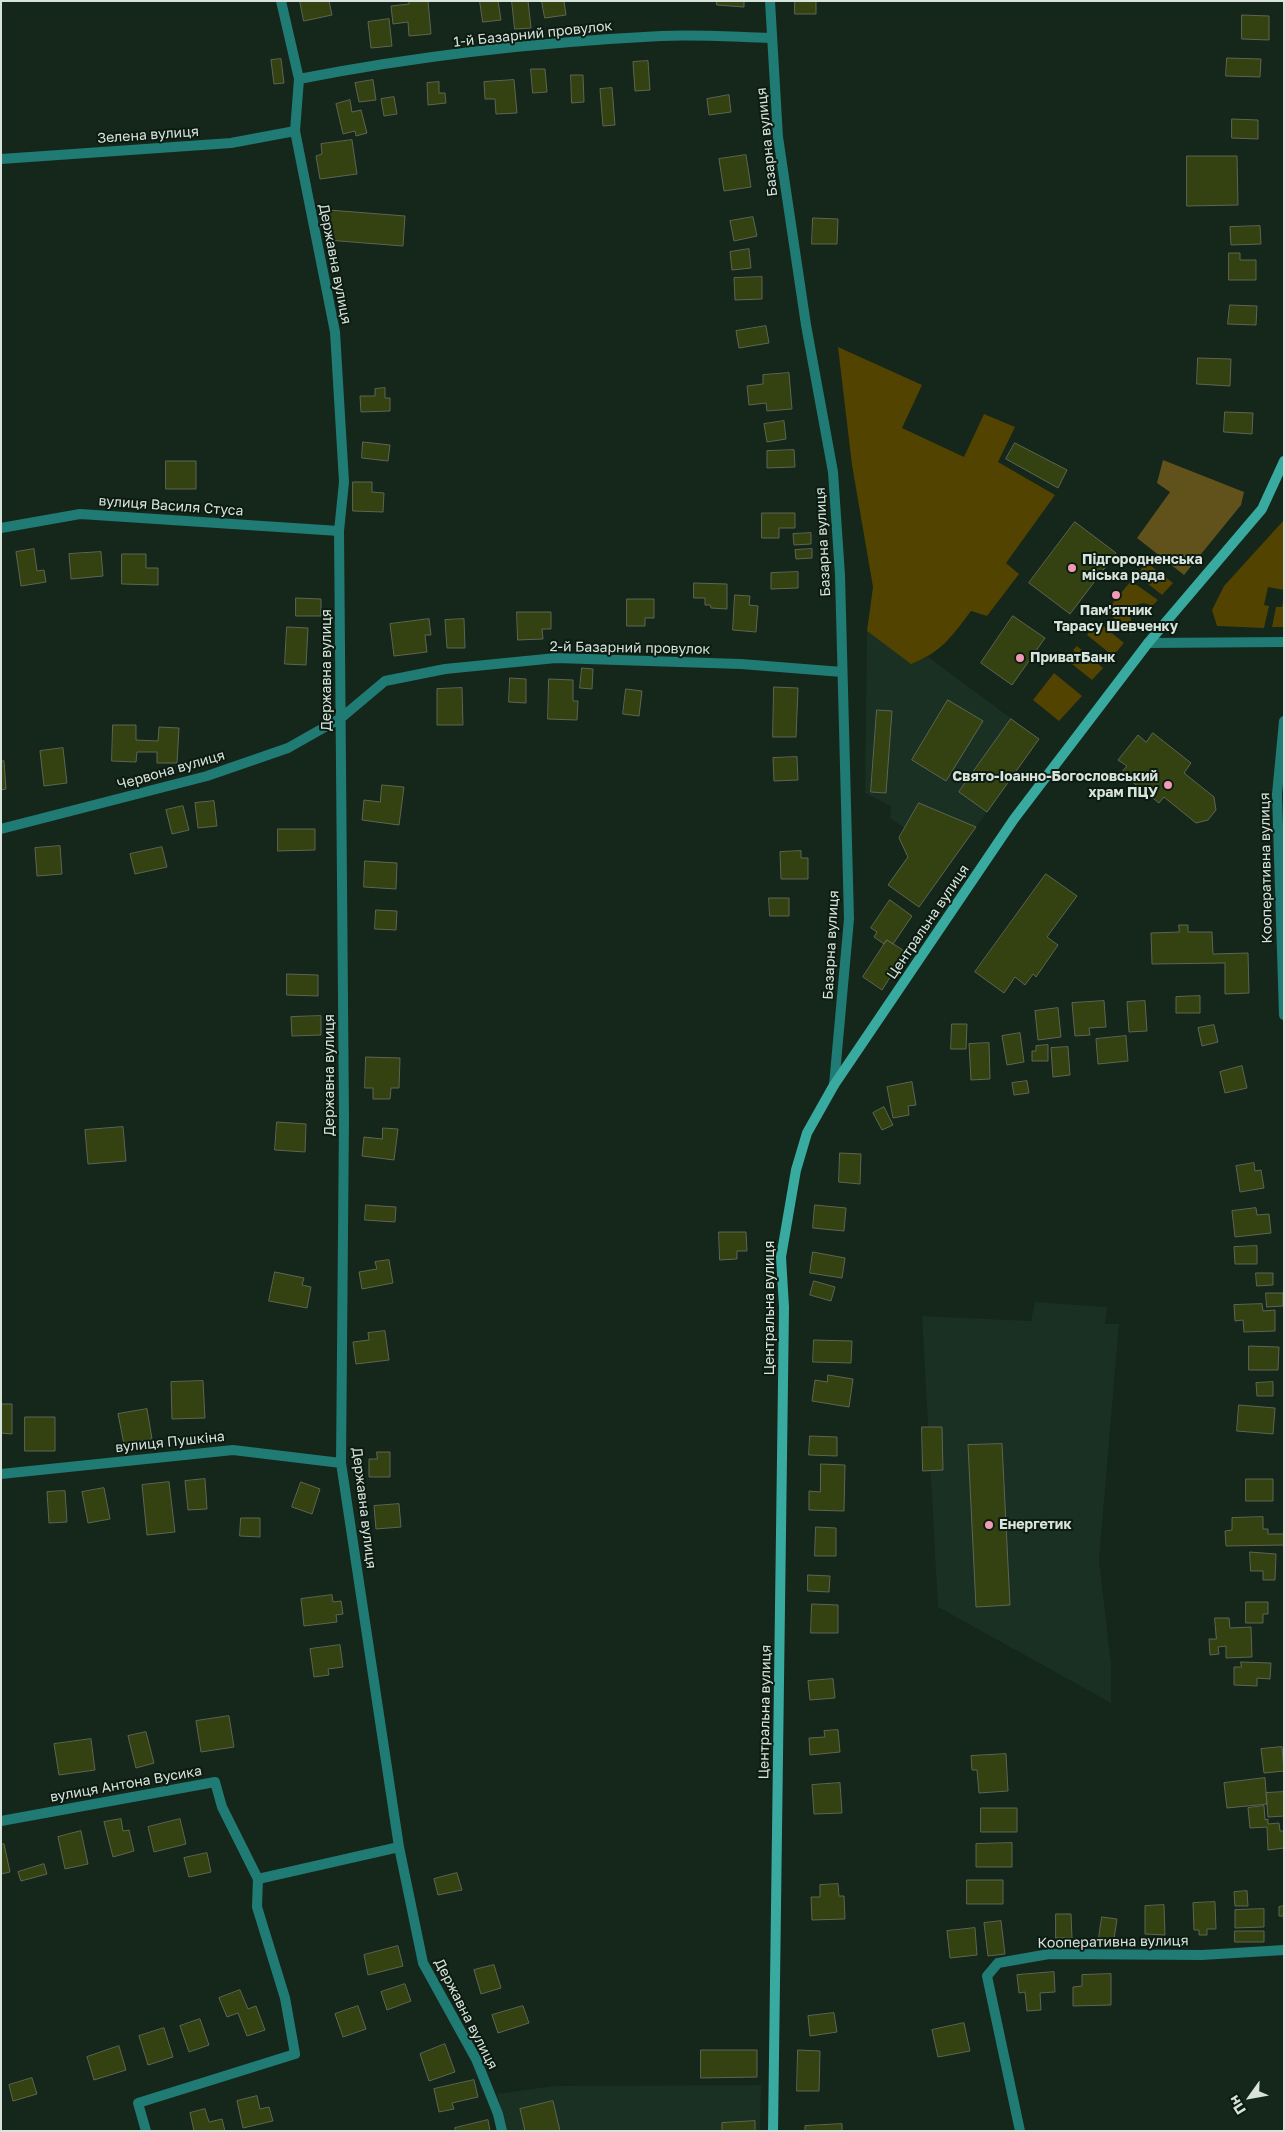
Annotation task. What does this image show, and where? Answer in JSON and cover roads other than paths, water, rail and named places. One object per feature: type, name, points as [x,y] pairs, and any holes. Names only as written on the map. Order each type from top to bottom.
[{"type":"main road","name":"Центральна вулиця","points":[[773,2131],[784,1307],[781,1257],[787,1212],[807,1133],[834,1085],[1014,819],[1148,643],[1262,509],[1284,462]]},
{"type":"street","name":"Державна вулиця","points":[[281,1],[299,79],[295,131],[335,332],[344,482],[339,531],[344,1118],[341,1463],[399,1847],[423,1963],[476,2059],[498,2114],[502,2131]]},
{"type":"street","name":"Базарна вулиця","points":[[770,1],[771,38],[780,146],[806,325],[833,472],[840,575],[849,919],[834,1085]]},
{"type":"street","name":"1-й Базарний провулок","points":[[299,79],[416,60],[566,43],[662,36],[771,38]]},
{"type":"street","name":"Зелена вулиця","points":[[1,159],[230,143],[295,131]]},
{"type":"street","name":"вулиця Василя Стуса","points":[[1,528],[80,514],[339,531]]},
{"type":"street","points":[[1148,643],[1284,642]]},
{"type":"street","name":"2-й Базарний провулок","points":[[341,718],[385,681],[445,669],[556,658],[741,664],[842,672]]},
{"type":"street","name":"Червона вулиця","points":[[1,830],[207,776],[288,748],[341,718]]},
{"type":"street","name":"Кооперативна вулиця","points":[[1284,721],[1277,794],[1284,1015]]},
{"type":"street","name":"вулиця Пушкіна","points":[[1,1474],[233,1450],[341,1463]]},
{"type":"street","name":"вулиця Антона Вусика","points":[[1,1821],[215,1782],[222,1807],[258,1879]]},
{"type":"street","points":[[146,2131],[138,2103],[295,2054],[286,1998],[256,1907],[258,1879],[399,1847]]},
{"type":"street","name":"Кооперативна вулиця","points":[[1020,2131],[986,1976],[998,1963],[1049,1954],[1202,1954],[1284,1950]]},
{"type":"place","name":"Підгородненська міська рада","points":[[1072,568]]},
{"type":"place","name":"Пам'ятник Тарасу Шевченку","points":[[1116,595]]},
{"type":"place","name":"ПриватБанк","points":[[1020,658]]},
{"type":"place","name":"Свято-Іоанно-Богословський храм ПЦУ","points":[[1168,785]]},
{"type":"place","name":"Енергетик","points":[[989,1525]]}]
